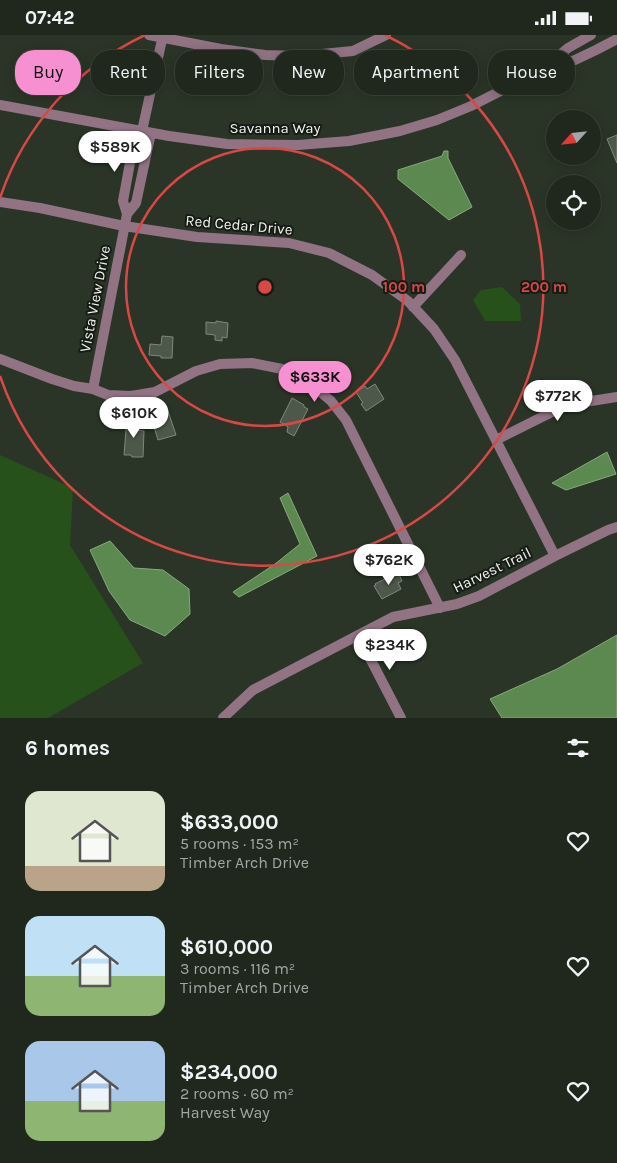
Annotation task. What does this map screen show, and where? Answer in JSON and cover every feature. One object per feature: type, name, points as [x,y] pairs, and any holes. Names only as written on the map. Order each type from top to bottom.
[{"type":"street","points":[[149,35],[163,36],[221,49],[265,55],[301,56],[353,51],[386,35]]},
{"type":"street","name":"Savanna Way","points":[[567,50],[591,35]]},
{"type":"street","name":"Vista View Drive","points":[[127,215],[123,201],[143,131],[163,36]]},
{"type":"street","name":"Savanna Way","points":[[575,60],[617,39]]},
{"type":"street","name":"Savanna Way","points":[[0,105],[227,144],[298,145],[349,141],[400,131],[436,120],[493,95]]},
{"type":"street","name":"Vista View Drive","points":[[93,389],[124,226],[127,215],[136,203],[143,131]]},
{"type":"street","name":"Red Cedar Drive","points":[[0,202],[124,226],[197,237],[288,243],[329,253],[372,275],[414,307],[434,329],[455,360],[555,556]]},
{"type":"street","points":[[414,307],[461,255]]},
{"type":"street","points":[[0,359],[52,379],[93,389],[108,395],[131,396],[155,392],[196,371],[220,364],[252,363],[282,369],[310,383],[331,401],[346,420],[440,609]]},
{"type":"street","points":[[496,440],[566,405],[617,397]]},
{"type":"street","name":"Harvest Trail","points":[[230,716],[253,690],[393,617],[457,605],[479,596],[555,556],[617,527]]},
{"type":"street","points":[[358,635],[401,718]]},
{"type":"shaded area","points":[[444,151],[448,151],[448,158],[472,207],[449,220],[398,179],[398,170],[442,156]]},
{"type":"shaded area","points":[[502,287],[520,304],[521,321],[485,321],[473,300],[481,290]]},
{"type":"shaded area","points":[[607,452],[616,474],[566,490],[552,483]]},
{"type":"shaded area","points":[[0,455],[73,488],[70,545],[143,663],[48,718],[0,718]]},
{"type":"shaded area","points":[[288,493],[317,556],[239,597],[233,592],[275,564],[300,544],[280,498]]},
{"type":"shaded area","points":[[110,541],[134,568],[163,570],[189,589],[190,614],[165,636],[130,620],[109,591],[90,550]]},
{"type":"shaded area","points":[[617,635],[617,718],[502,718],[490,699],[557,669]]},
{"type":"building","points":[[617,135],[617,163],[607,139]]},
{"type":"building","points":[[216,321],[228,323],[227,338],[222,337],[222,341],[215,340],[215,335],[206,334],[206,322],[216,323]]},
{"type":"building","points":[[162,336],[173,337],[172,358],[149,355],[150,344],[161,345]]},
{"type":"building","points":[[375,384],[384,399],[366,411],[356,392],[365,386],[367,389]]},
{"type":"building","points":[[292,398],[308,409],[294,436],[287,432],[288,427],[280,422]]},
{"type":"building","points":[[168,411],[176,435],[158,440],[151,417]]},
{"type":"building","points":[[127,417],[137,417],[137,430],[144,431],[143,457],[124,455]]},
{"type":"building","points":[[398,572],[402,581],[398,583],[401,589],[382,599],[374,586],[375,584]]}]
